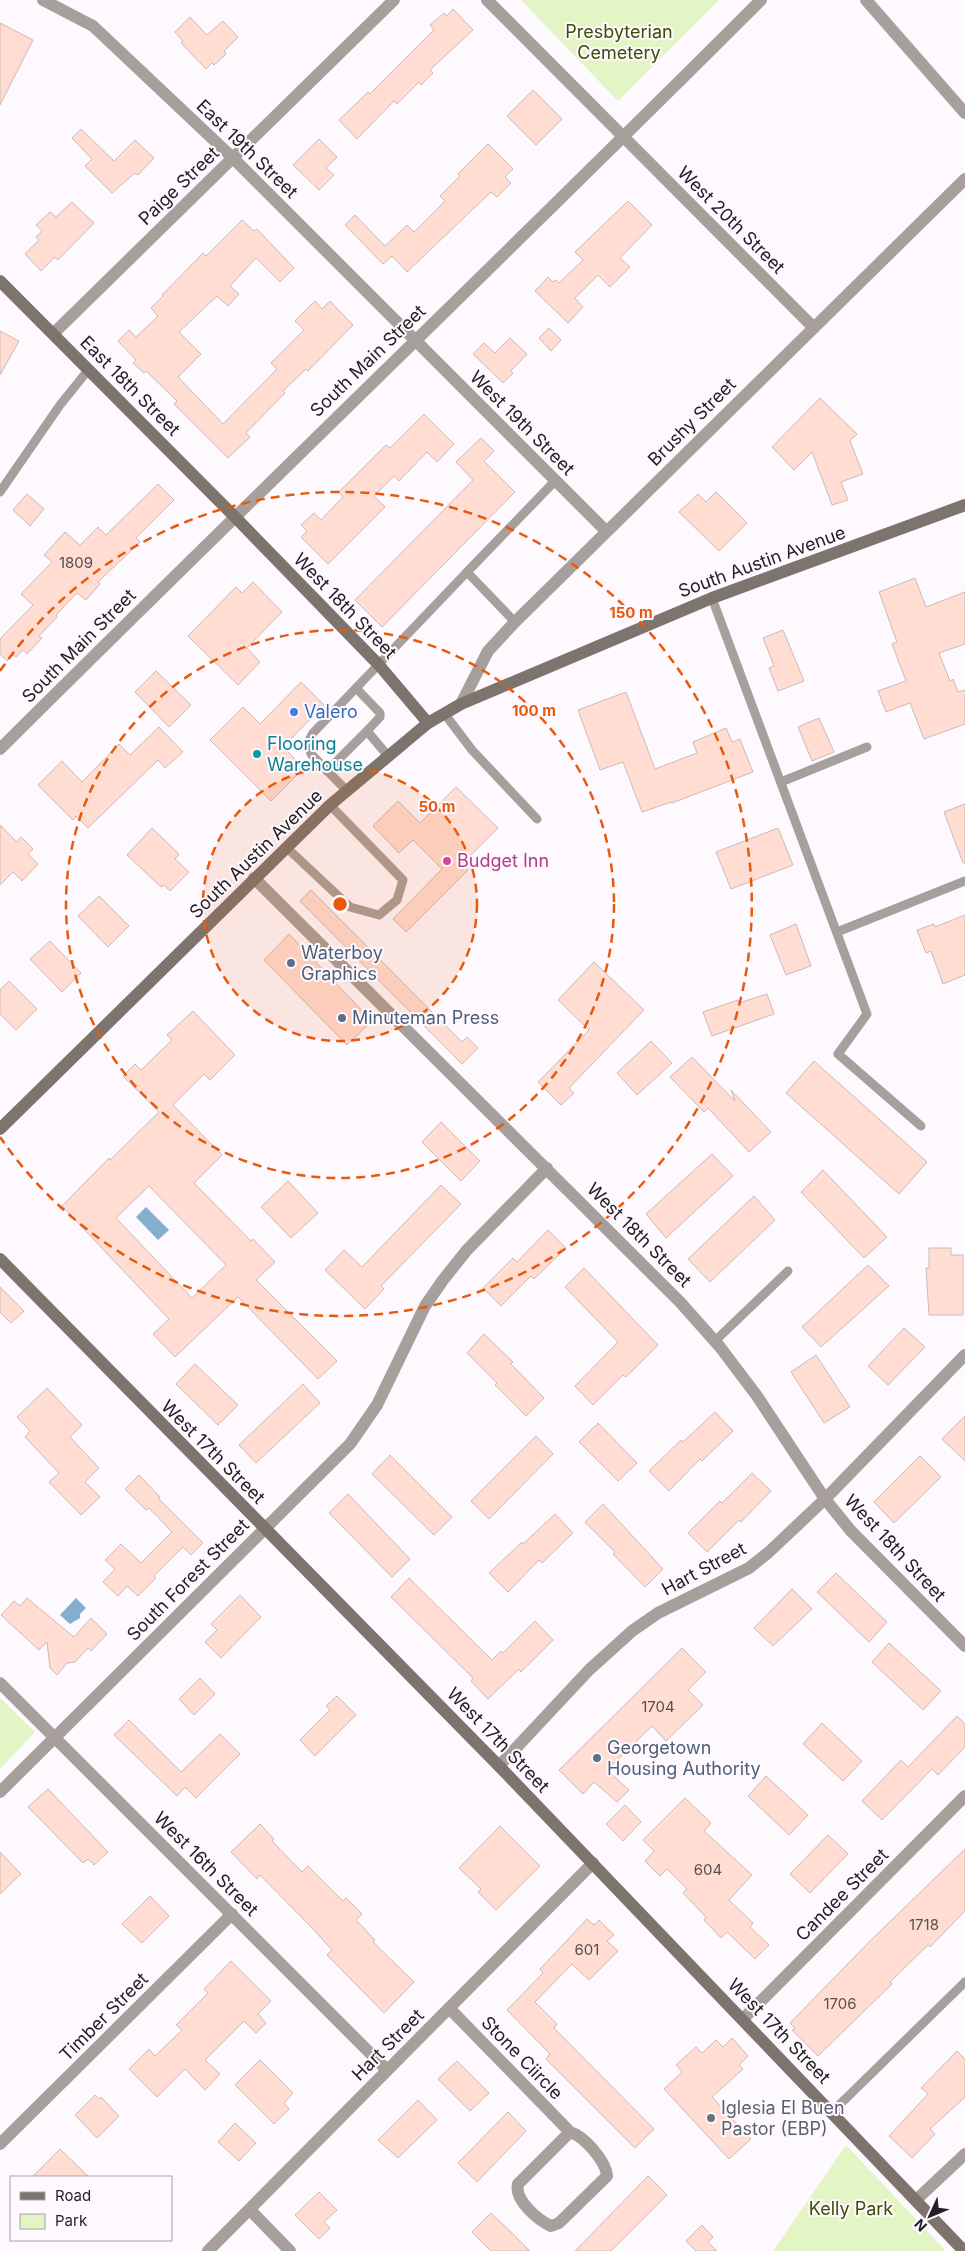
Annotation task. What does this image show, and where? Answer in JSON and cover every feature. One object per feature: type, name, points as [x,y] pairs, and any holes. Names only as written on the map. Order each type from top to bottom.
[{"type":"street","name":"East 19th Street","points":[[43,0],[93,26],[232,158],[414,340]]},
{"type":"street","name":"Paige Street","points":[[54,333],[394,0]]},
{"type":"street","name":"West 20th Street","points":[[488,0],[813,327]]},
{"type":"street","name":"South Main Street","points":[[0,749],[234,516],[624,137],[761,0]]},
{"type":"street","points":[[866,0],[965,113]]},
{"type":"street","name":"Brushy Street","points":[[461,704],[488,651],[515,622],[965,179]]},
{"type":"street","name":"East 18th Street","points":[[0,281],[54,333],[234,516]]},
{"type":"street","name":"West 19th Street","points":[[414,340],[606,531]]},
{"type":"street","name":"South Austin Avenue","points":[[0,1129],[330,805],[428,723],[461,704],[712,598],[965,505]]},
{"type":"street","name":"West 18th Street","points":[[234,516],[379,665],[428,723]]},
{"type":"street","name":"West 18th Street","points":[[254,878],[680,1302],[715,1340],[757,1396],[825,1499],[851,1531],[965,1646]]},
{"type":"street","name":"South Forest Street","points":[[0,1792],[350,1444],[377,1406],[425,1306],[443,1280],[467,1250],[547,1168]]},
{"type":"street","name":"West 17th Street","points":[[0,1259],[499,1766],[964,2251]]},
{"type":"street","name":"Hart Street","points":[[499,1766],[589,1670],[632,1631],[658,1614],[749,1568],[769,1552],[825,1499],[965,1355]]},
{"type":"street","name":"West 16th Street","points":[[0,1683],[387,2070]]},
{"type":"street","name":"Candee Street","points":[[743,2019],[965,1796]]},
{"type":"street","name":"Hart Street","points":[[208,2251],[593,1864]]},
{"type":"street","name":"Timber Street","points":[[0,2144],[232,1914]]},
{"type":"street","name":"Stone Ciircle","points":[[449,2008],[570,2132],[576,2134],[603,2161],[607,2176],[558,2223],[551,2226],[544,2223],[519,2198],[516,2191],[518,2184],[570,2132]]},
{"type":"street","points":[[916,2200],[965,2154]]},
{"type":"street","points":[[250,2210],[290,2251]]},
{"type":"lane","points":[[0,492],[60,405],[89,369]]},
{"type":"lane","points":[[347,791],[311,754],[308,742],[313,733],[555,480]]},
{"type":"lane","points":[[467,572],[515,622]]},
{"type":"lane","points":[[712,598],[867,1014],[838,1054],[921,1126]]},
{"type":"lane","points":[[327,771],[380,717],[380,713],[356,688]]},
{"type":"lane","points":[[444,713],[472,750],[537,819]]},
{"type":"lane","points":[[367,731],[388,756]]},
{"type":"lane","points":[[781,782],[867,748]]},
{"type":"lane","points":[[286,847],[350,907],[379,915],[397,900],[403,880],[330,805]]},
{"type":"lane","points":[[837,932],[965,881]]},
{"type":"lane","points":[[715,1340],[788,1272]]},
{"type":"lane","points":[[832,2112],[965,1982]]},
{"type":"green space","name":"Presbyterian Cemetery","points":[[521,0],[719,0],[618,101]]},
{"type":"green space","points":[[0,1698],[35,1732],[0,1769]]},
{"type":"green space","name":"Kelly Park","points":[[846,2145],[946,2251],[773,2251]]},
{"type":"water","points":[[146,1207],[169,1230],[158,1240],[136,1217]]},
{"type":"water","points":[[76,1598],[86,1608],[80,1614],[80,1618],[70,1624],[60,1615]]},
{"type":"building","points":[[453,9],[473,30],[430,70],[433,73],[421,85],[419,82],[397,104],[394,101],[357,139],[339,120],[368,92],[370,94],[434,30],[430,25],[444,13],[447,16]]},
{"type":"building","points":[[190,17],[207,35],[223,21],[238,37],[224,51],[226,54],[214,65],[212,63],[206,69],[181,43],[183,41],[175,32]]},
{"type":"building","points":[[0,23],[33,40],[0,105]]},
{"type":"building","points":[[533,90],[562,119],[536,145],[507,116]]},
{"type":"building","points":[[81,129],[114,161],[135,140],[154,158],[138,175],[135,173],[112,193],[85,166],[92,159],[72,138]]},
{"type":"building","points":[[319,139],[337,157],[326,168],[334,175],[319,190],[293,165]]},
{"type":"building","points":[[488,144],[513,169],[505,177],[511,183],[497,197],[491,192],[407,272],[392,256],[383,264],[345,225],[355,215],[385,246],[407,225],[414,232],[445,201],[440,196],[460,176],[458,174]]},
{"type":"building","points":[[628,201],[652,225],[620,258],[630,267],[610,287],[598,275],[575,298],[583,307],[568,323],[535,291],[548,277],[553,282],[556,280],[559,283],[583,260],[575,252]]},
{"type":"building","points":[[72,202],[94,223],[58,260],[55,257],[41,271],[25,254],[39,240],[36,237],[42,231],[36,225],[50,212],[56,217]]},
{"type":"building","points":[[242,220],[254,231],[257,229],[294,268],[280,282],[256,258],[230,286],[239,294],[228,306],[217,296],[179,332],[201,354],[178,377],[223,424],[277,369],[271,363],[304,330],[295,321],[315,301],[322,309],[330,301],[353,325],[308,371],[306,369],[283,391],[285,393],[246,433],[250,437],[228,458],[174,404],[177,401],[146,371],[144,373],[133,363],[136,360],[118,341],[129,330],[136,337],[158,316],[151,308],[162,295],[203,253],[206,256]]},
{"type":"building","points":[[549,328],[561,340],[551,351],[539,338]]},
{"type":"building","points":[[0,331],[19,341],[0,375]]},
{"type":"building","points":[[510,338],[527,354],[503,383],[473,354],[484,343],[495,353]]},
{"type":"building","points":[[820,398],[857,434],[850,441],[863,474],[841,482],[848,500],[832,505],[812,452],[794,470],[772,447]]},
{"type":"building","points":[[424,414],[454,444],[437,462],[427,452],[399,481],[394,476],[374,496],[385,507],[328,564],[301,537],[307,531],[301,525],[314,513],[321,520],[343,497],[339,492],[386,445],[390,448]]},
{"type":"building","points":[[481,438],[494,451],[484,461],[515,492],[382,627],[355,600],[473,480],[456,462]]},
{"type":"building","points":[[158,484],[174,500],[136,538],[140,542],[98,582],[100,584],[86,600],[77,593],[56,615],[57,617],[39,636],[42,638],[27,654],[23,650],[16,657],[13,655],[7,661],[0,654],[0,639],[33,605],[21,594],[52,562],[44,555],[65,532],[80,545],[98,527],[106,535]]},
{"type":"building","points":[[716,492],[747,523],[719,551],[679,512],[698,494],[706,502]]},
{"type":"building","points":[[27,494],[44,509],[30,526],[13,510]]},
{"type":"building","points":[[915,578],[926,607],[965,592],[965,644],[939,653],[950,681],[953,679],[958,692],[965,690],[965,724],[924,739],[910,703],[886,712],[878,691],[906,681],[892,644],[897,642],[879,592]]},
{"type":"building","points":[[253,582],[282,612],[247,648],[260,662],[238,685],[188,636],[236,587],[242,593]]},
{"type":"building","points":[[783,630],[804,681],[778,691],[769,668],[774,666],[763,638]]},
{"type":"building","points":[[156,671],[191,705],[169,727],[135,692]]},
{"type":"building","name":"Flooring Warehouse","points":[[301,682],[324,705],[283,747],[304,768],[271,801],[210,740],[243,707],[260,724]]},
{"type":"building","points":[[626,692],[655,769],[697,753],[693,742],[726,728],[732,742],[740,739],[753,772],[672,803],[642,812],[623,762],[600,770],[578,710]]},
{"type":"building","points":[[819,718],[834,752],[812,761],[798,727]]},
{"type":"building","points":[[159,727],[183,752],[165,768],[158,760],[88,828],[76,816],[73,820],[38,785],[62,761],[82,782],[119,744],[130,755]]},
{"type":"building","points":[[456,787],[498,828],[462,864],[468,870],[406,932],[393,919],[442,869],[413,840],[399,853],[373,826],[398,801],[420,823]]},
{"type":"building","points":[[965,804],[965,863],[963,863],[944,812]]},
{"type":"building","points":[[0,825],[17,842],[21,837],[33,849],[28,854],[38,864],[22,881],[13,872],[0,885]]},
{"type":"building","points":[[152,828],[179,854],[175,859],[189,872],[170,891],[164,885],[161,887],[127,855]]},
{"type":"building","points":[[778,828],[793,865],[731,889],[716,852]]},
{"type":"building","points":[[311,890],[462,1042],[467,1037],[478,1048],[462,1064],[300,901]]},
{"type":"building","points":[[99,896],[129,926],[108,947],[78,916]]},
{"type":"building","points":[[965,915],[965,975],[943,984],[931,951],[926,953],[917,930],[934,924],[935,927]]},
{"type":"building","points":[[796,924],[811,966],[786,975],[770,935]]},
{"type":"building","points":[[289,934],[372,1021],[347,1045],[264,960]]},
{"type":"building","points":[[50,941],[81,973],[62,992],[30,959]]},
{"type":"building","points":[[594,962],[644,1010],[569,1088],[574,1093],[561,1105],[538,1082],[589,1030],[558,1000]]},
{"type":"building","points":[[9,981],[37,1009],[16,1030],[0,1014],[0,990]]},
{"type":"building","points":[[767,994],[774,1014],[712,1036],[703,1012],[738,1000],[739,1003]]},
{"type":"building","points":[[193,1011],[235,1055],[210,1080],[204,1074],[173,1105],[222,1155],[194,1183],[251,1241],[253,1239],[275,1262],[256,1280],[337,1361],[318,1379],[238,1297],[175,1357],[153,1334],[169,1319],[62,1206],[109,1158],[110,1160],[159,1112],[123,1076],[135,1064],[141,1070],[172,1040],[167,1035]],"holes":[[[149,1186],[226,1265],[192,1298],[116,1218]]]},
{"type":"building","points":[[651,1041],[672,1063],[637,1095],[617,1073]]},
{"type":"building","points":[[692,1057],[735,1101],[731,1090],[771,1132],[749,1152],[708,1108],[704,1112],[670,1077]]},
{"type":"building","points":[[814,1061],[927,1162],[899,1194],[786,1093]]},
{"type":"building","points":[[441,1122],[480,1161],[461,1181],[422,1142]]},
{"type":"building","points":[[712,1154],[733,1176],[666,1238],[646,1214]]},
{"type":"building","points":[[823,1170],[887,1237],[864,1258],[801,1192]]},
{"type":"building","points":[[288,1181],[318,1213],[291,1238],[261,1207]]},
{"type":"building","points":[[441,1185],[461,1204],[381,1286],[384,1289],[365,1309],[325,1270],[344,1250],[362,1267]]},
{"type":"building","points":[[754,1196],[775,1220],[710,1282],[688,1259]]},
{"type":"building","points":[[548,1230],[566,1248],[534,1279],[531,1276],[501,1306],[483,1288],[513,1258],[517,1262]]},
{"type":"building","points":[[929,1248],[951,1248],[951,1255],[963,1255],[963,1315],[929,1315],[926,1268],[929,1268]]},
{"type":"building","points":[[868,1265],[889,1286],[821,1347],[802,1327]]},
{"type":"building","points":[[584,1268],[658,1345],[626,1377],[623,1375],[593,1405],[575,1386],[618,1342],[565,1287]]},
{"type":"building","points":[[0,1287],[24,1311],[11,1323],[0,1312]]},
{"type":"building","points":[[904,1328],[925,1347],[888,1385],[868,1366]]},
{"type":"building","points":[[484,1334],[513,1362],[511,1364],[544,1398],[526,1416],[467,1353]]},
{"type":"building","points":[[816,1355],[850,1407],[824,1423],[791,1372]]},
{"type":"building","points":[[195,1364],[238,1405],[218,1425],[176,1384]]},
{"type":"building","points":[[303,1384],[320,1403],[256,1463],[239,1445]]},
{"type":"building","points":[[47,1388],[82,1425],[70,1437],[99,1468],[85,1482],[100,1497],[81,1515],[49,1482],[59,1473],[25,1437],[30,1431],[17,1417]]},
{"type":"building","points":[[715,1412],[733,1431],[702,1461],[700,1459],[669,1491],[649,1471],[681,1440],[683,1442]]},
{"type":"building","points":[[965,1416],[965,1461],[942,1439]]},
{"type":"building","points":[[598,1423],[637,1463],[618,1481],[579,1442]]},
{"type":"building","points":[[536,1436],[553,1454],[489,1519],[471,1501]]},
{"type":"building","points":[[390,1455],[452,1517],[434,1535],[372,1474]]},
{"type":"building","points":[[920,1456],[941,1477],[894,1523],[874,1502]]},
{"type":"building","points":[[752,1473],[771,1491],[741,1522],[739,1520],[707,1552],[688,1533]]},
{"type":"building","points":[[139,1475],[160,1497],[158,1498],[203,1543],[191,1555],[183,1547],[154,1576],[156,1578],[138,1596],[127,1586],[118,1596],[103,1582],[115,1569],[105,1560],[121,1544],[141,1563],[172,1532],[149,1508],[146,1510],[125,1489]]},
{"type":"building","points":[[348,1494],[410,1559],[392,1577],[329,1513]]},
{"type":"building","points":[[603,1504],[663,1569],[645,1587],[613,1554],[615,1552],[585,1522]]},
{"type":"building","points":[[555,1514],[573,1533],[542,1563],[539,1560],[508,1592],[489,1573]]},
{"type":"building","points":[[836,1573],[887,1622],[869,1642],[817,1592]]},
{"type":"building","points":[[409,1578],[492,1660],[501,1651],[503,1653],[535,1621],[553,1640],[521,1672],[519,1669],[488,1699],[471,1681],[473,1678],[391,1597]]},
{"type":"building","points":[[792,1589],[812,1609],[773,1646],[754,1628]]},
{"type":"building","points":[[240,1595],[261,1617],[221,1658],[205,1642],[217,1630],[211,1624]]},
{"type":"building","points":[[27,1598],[74,1637],[91,1618],[107,1634],[91,1651],[88,1648],[75,1662],[67,1663],[57,1675],[50,1668],[47,1642],[39,1650],[1,1615],[14,1601],[20,1606]]},
{"type":"building","points":[[889,1643],[941,1691],[923,1710],[872,1662]]},
{"type":"building","points":[[682,1648],[706,1672],[688,1690],[703,1705],[666,1741],[652,1726],[607,1770],[629,1790],[617,1802],[594,1782],[583,1794],[559,1770]]},
{"type":"building","points":[[200,1678],[215,1694],[194,1715],[179,1699]]},
{"type":"building","points":[[337,1696],[356,1715],[315,1756],[300,1740],[330,1710],[326,1706]]},
{"type":"building","points":[[957,1716],[965,1724],[965,1747],[938,1775],[932,1769],[882,1820],[862,1801],[901,1760],[908,1767]]},
{"type":"building","points":[[129,1720],[181,1772],[220,1734],[240,1754],[196,1798],[185,1787],[177,1796],[114,1735]]},
{"type":"building","points":[[822,1723],[862,1761],[843,1781],[803,1744]]},
{"type":"building","points":[[766,1776],[808,1815],[789,1835],[748,1796]]},
{"type":"building","points":[[48,1789],[108,1852],[94,1865],[88,1859],[83,1863],[28,1807]]},
{"type":"building","points":[[685,1798],[711,1823],[704,1831],[752,1875],[729,1900],[753,1923],[750,1927],[769,1945],[755,1959],[727,1932],[721,1938],[704,1920],[706,1917],[683,1893],[687,1889],[667,1869],[660,1876],[645,1861],[654,1851],[643,1840]]},
{"type":"building","points":[[625,1805],[641,1822],[623,1841],[606,1824]]},
{"type":"building","points":[[260,1824],[274,1839],[272,1841],[302,1872],[308,1866],[343,1901],[346,1898],[362,1914],[356,1920],[375,1940],[373,1942],[414,1982],[384,2013],[327,1955],[332,1950],[313,1929],[260,1875],[257,1879],[231,1852]]},
{"type":"building","points":[[500,1826],[540,1866],[496,1910],[478,1892],[481,1889],[459,1868]]},
{"type":"building","points":[[828,1835],[848,1854],[810,1893],[790,1874]]},
{"type":"building","points":[[965,1849],[965,1911],[930,1947],[928,1945],[890,1982],[892,1984],[818,2056],[792,2030],[795,2028],[790,2023],[871,1940]]},
{"type":"building","points":[[0,1852],[21,1874],[0,1894]]},
{"type":"building","points":[[150,1896],[169,1916],[142,1943],[122,1924]]},
{"type":"building","points":[[587,1919],[594,1925],[599,1920],[614,1935],[607,1941],[618,1951],[589,1980],[572,1964],[535,2002],[557,2024],[554,2028],[654,2129],[635,2148],[546,2059],[550,2054],[507,2010],[543,1973],[540,1969]]},
{"type":"building","points":[[231,1961],[271,2001],[258,2014],[266,2023],[256,2033],[244,2021],[205,2060],[220,2074],[205,2090],[185,2069],[157,2097],[129,2069],[149,2049],[155,2056],[182,2030],[176,2025],[208,1993],[204,1989]]},
{"type":"building","name":"Iglesia El Buen Pastor (EBP)","points":[[732,2038],[748,2056],[739,2065],[743,2069],[712,2097],[751,2139],[729,2159],[664,2089],[682,2072],[676,2065],[696,2047],[702,2053],[716,2040],[723,2047]]},
{"type":"building","points":[[957,2051],[965,2059],[965,2097],[930,2129],[935,2134],[912,2158],[889,2136],[928,2094],[921,2088]]},
{"type":"building","points":[[260,2060],[293,2093],[284,2103],[289,2109],[274,2124],[235,2085]]},
{"type":"building","points":[[457,2061],[489,2093],[470,2111],[438,2079]]},
{"type":"building","points":[[95,2095],[99,2099],[101,2097],[119,2116],[97,2138],[75,2115]]},
{"type":"building","points":[[418,2100],[437,2120],[398,2158],[378,2140]]},
{"type":"building","points":[[508,2112],[526,2131],[477,2182],[458,2163]]},
{"type":"building","points":[[235,2123],[256,2143],[239,2161],[218,2142]]},
{"type":"building","points":[[60,2149],[88,2176],[33,2176]]},
{"type":"building","points":[[648,2176],[667,2195],[611,2251],[575,2251]]},
{"type":"building","points":[[319,2192],[337,2210],[324,2222],[330,2228],[319,2239],[295,2215]]},
{"type":"building","points":[[491,2213],[530,2251],[491,2251],[472,2232]]},
{"type":"building","points":[[702,2225],[713,2237],[708,2242],[717,2251],[696,2251],[686,2241]]},
{"type":"place","name":"Valero","points":[[294,712]]},
{"type":"place","name":"Flooring Warehouse","points":[[257,754]]},
{"type":"place","name":"Budget Inn","points":[[447,861]]},
{"type":"place","name":"Waterboy Graphics","points":[[291,963]]},
{"type":"place","name":"Minuteman Press","points":[[342,1018]]},
{"type":"place","name":"Georgetown Housing Authority","points":[[597,1758]]},
{"type":"place","name":"Iglesia El Buen Pastor (EBP)","points":[[711,2118]]}]
